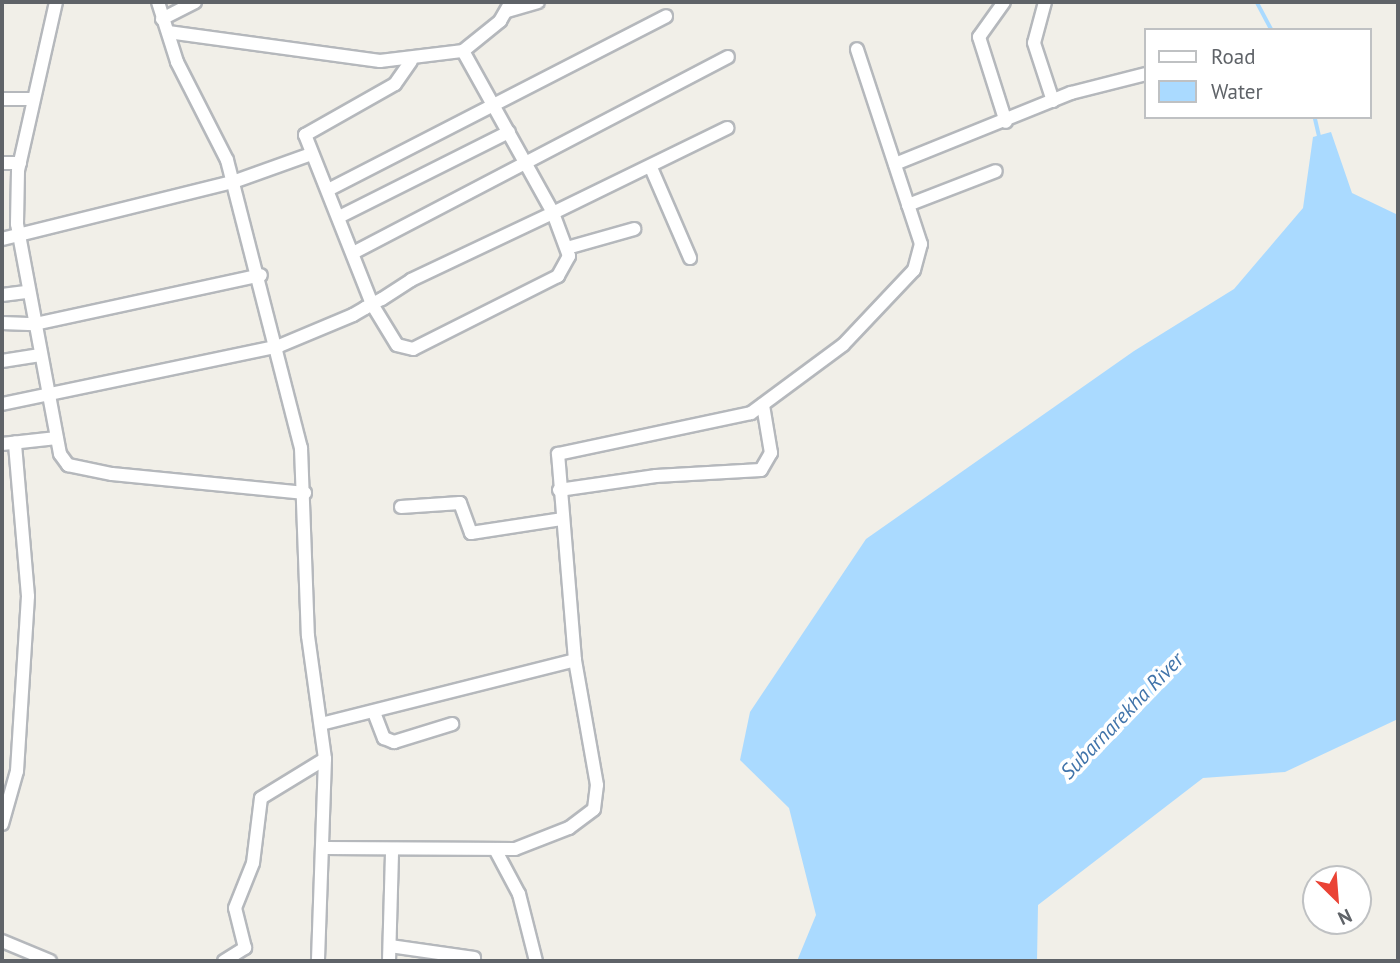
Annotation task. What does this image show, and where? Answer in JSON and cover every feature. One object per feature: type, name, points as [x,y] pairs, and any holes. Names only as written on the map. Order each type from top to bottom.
[{"type":"street","points":[[56,2],[20,163],[18,235],[26,292],[64,461],[76,468],[305,493]]},
{"type":"street","points":[[158,2],[165,26],[233,182],[261,275],[279,346],[305,493],[308,636],[325,759],[325,848],[318,961]]},
{"type":"street","points":[[165,26],[195,2]]},
{"type":"street","points":[[165,26],[411,61],[463,51],[509,7],[538,2]]},
{"type":"street","points":[[1004,2],[979,37],[1006,122]]},
{"type":"street","points":[[1045,2],[1034,43],[1053,101]]},
{"type":"street","points":[[328,190],[666,16]]},
{"type":"street","points":[[325,848],[392,852],[496,851],[546,839],[594,809],[597,785],[575,660],[564,519],[559,490],[561,451],[732,421],[763,405],[843,345],[914,270],[921,244],[857,49]]},
{"type":"street","points":[[411,61],[395,84],[308,129],[312,154],[372,304],[397,345],[413,349],[558,276],[568,262],[567,248],[553,213],[463,51]]},
{"type":"street","points":[[353,253],[524,161],[728,57]]},
{"type":"street","points":[[895,164],[1053,101],[1144,75]]},
{"type":"street","points":[[2,99],[33,99]]},
{"type":"street","points":[[2,404],[279,346],[372,304],[553,213],[652,170],[727,128]]},
{"type":"street","points":[[339,217],[509,132]]},
{"type":"street","points":[[2,239],[233,182],[312,154]]},
{"type":"street","points":[[2,163],[20,163]]},
{"type":"street","points":[[652,170],[690,258]]},
{"type":"street","points":[[908,205],[996,171]]},
{"type":"street","points":[[567,248],[634,229]]},
{"type":"street","points":[[2,323],[35,324],[261,275]]},
{"type":"street","points":[[2,295],[26,292]]},
{"type":"street","points":[[2,361],[39,355]]},
{"type":"street","points":[[559,490],[656,476],[761,470],[771,453],[763,405]]},
{"type":"street","points":[[2,824],[16,771],[28,596],[8,444],[57,438]]},
{"type":"street","points":[[401,507],[460,503],[471,533],[564,519]]},
{"type":"street","points":[[321,724],[375,715],[575,660]]},
{"type":"street","points":[[375,715],[384,738],[394,742],[452,724]]},
{"type":"street","points":[[224,961],[245,948],[235,908],[253,863],[261,798],[325,759]]},
{"type":"street","points":[[496,851],[519,894],[536,961]]},
{"type":"street","points":[[389,961],[392,852]]},
{"type":"street","points":[[2,941],[50,961]]},
{"type":"street","points":[[390,946],[474,958]]},
{"type":"water","name":"Subarnarekha River","points":[[1331,132],[1352,193],[1398,215],[1398,719],[1285,772],[1203,778],[1038,905],[1037,961],[797,961],[816,915],[789,808],[740,760],[750,712],[866,539],[1134,351],[1234,289],[1303,208],[1313,137]]},
{"type":"waterway","points":[[1257,2],[1271,28]]},
{"type":"waterway","points":[[1315,119],[1320,139]]}]
